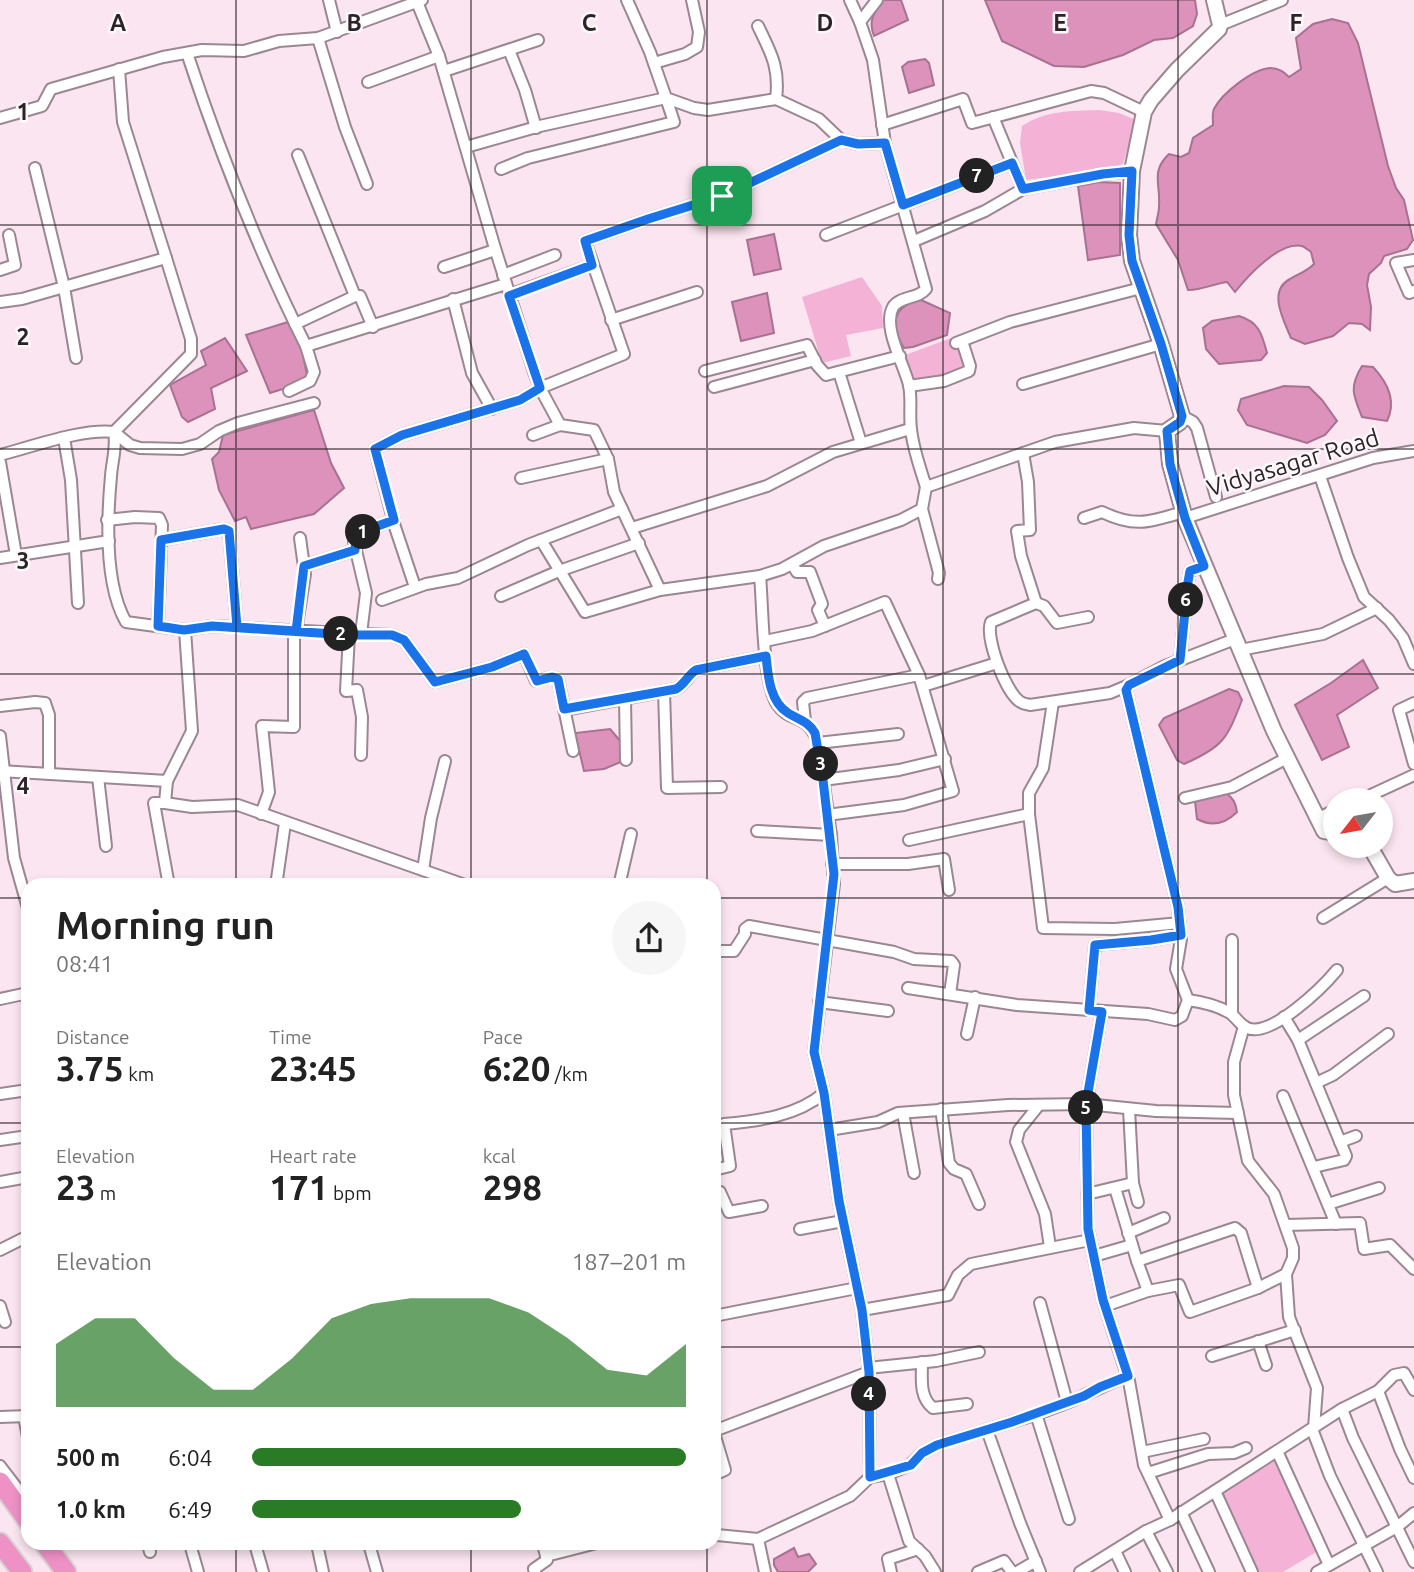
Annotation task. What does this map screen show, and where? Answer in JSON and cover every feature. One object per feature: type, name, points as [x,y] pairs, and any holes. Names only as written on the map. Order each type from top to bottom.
[{"type":"highway","points":[[0,1482],[21,1511]]},
{"type":"highway","points":[[0,1543],[22,1572]]},
{"type":"highway","points":[[50,1550],[66,1572]]},
{"type":"street","points":[[329,0],[337,32]]},
{"type":"street","points":[[501,169],[528,158],[674,122],[654,63],[627,0]]},
{"type":"street","points":[[654,63],[685,54],[697,47],[699,32],[692,0]]},
{"type":"street","points":[[850,0],[873,60],[885,143],[926,289],[923,293],[897,302],[893,307],[891,332],[909,386],[911,429],[917,461],[926,486],[922,509],[939,573],[938,579]]},
{"type":"street","points":[[860,22],[877,0]]},
{"type":"street","points":[[1214,0],[1220,25]]},
{"type":"street","points":[[926,486],[1055,442],[1134,428],[1167,431],[1180,422],[1182,416],[1161,344],[1132,261],[1129,235],[1132,171],[1144,112],[1158,90],[1212,38],[1220,25],[1282,0]]},
{"type":"street","points":[[0,118],[43,106],[51,89],[119,69],[187,52],[244,51],[279,41],[318,38],[420,1],[444,71],[495,250],[540,388],[560,425]]},
{"type":"street","points":[[758,26],[777,70],[779,80],[776,99]]},
{"type":"street","points":[[318,38],[345,127],[367,184]]},
{"type":"street","points":[[444,71],[538,40]]},
{"type":"street","points":[[509,50],[536,128]]},
{"type":"street","points":[[187,52],[209,120],[252,227],[306,346],[314,372],[310,381],[289,391]]},
{"type":"street","points":[[368,82],[439,56]]},
{"type":"street","points":[[114,432],[191,354],[191,339],[123,122],[119,69]]},
{"type":"street","points":[[882,125],[962,99],[972,123],[1091,91],[1104,93],[1144,112]]},
{"type":"street","points":[[466,147],[666,98],[708,110],[776,99],[819,120],[841,140],[858,144],[885,143]]},
{"type":"street","points":[[993,117],[1023,189]]},
{"type":"street","points":[[415,587],[375,449],[402,435],[520,400],[540,388],[624,354],[585,241],[722,196],[841,140]]},
{"type":"street","points":[[298,155],[355,296]]},
{"type":"street","points":[[826,234],[1012,163]]},
{"type":"street","points":[[35,168],[64,287],[76,358]]},
{"type":"street","points":[[914,241],[985,211],[1023,189],[1132,171]]},
{"type":"street","points":[[0,270],[15,265],[9,235]]},
{"type":"street","points":[[444,267],[495,250]]},
{"type":"street","points":[[506,285],[555,255]]},
{"type":"street","points":[[0,302],[22,299],[166,257]]},
{"type":"street","points":[[1414,260],[1395,263],[1409,293],[1414,291]]},
{"type":"street","points":[[306,346],[373,327],[453,299],[592,265]]},
{"type":"street","points":[[909,386],[944,381],[969,371],[970,366],[959,342],[1010,322],[1141,288]]},
{"type":"street","points":[[611,320],[697,292]]},
{"type":"street","points":[[295,324],[360,296],[373,327]]},
{"type":"street","points":[[453,299],[472,373],[492,409]]},
{"type":"street","points":[[1023,384],[1161,344]]},
{"type":"street","points":[[705,371],[807,345],[825,375],[900,356]]},
{"type":"street","points":[[714,387],[815,360]]},
{"type":"street","points":[[839,372],[861,443]]},
{"type":"street","points":[[0,455],[64,438],[106,431],[114,432],[130,445],[141,448],[182,449],[200,444],[219,431],[238,423],[314,403]]},
{"type":"street","points":[[1182,416],[1193,422],[1196,428],[1216,497]]},
{"type":"street","points":[[533,435],[560,425],[594,430],[608,459],[614,492],[660,590]]},
{"type":"street","points":[[632,528],[767,486],[834,452],[911,429]]},
{"type":"street","points":[[1167,431],[1170,464],[1184,515],[1237,645],[1287,758],[1323,829]]},
{"type":"street","points":[[114,432],[117,444],[112,465],[107,520],[116,605],[126,622],[184,630],[212,626],[349,635],[392,635],[404,640],[435,682],[492,667],[524,654],[537,681],[552,677],[558,679],[573,751]]},
{"type":"street","points":[[64,438],[71,480],[78,603]]},
{"type":"street","name":"Vidyasagar Road","points":[[1084,518],[1102,512],[1116,519],[1142,523],[1184,515],[1373,458],[1414,451]]},
{"type":"street","points":[[1023,453],[1028,482],[1030,530],[1017,531],[1021,556],[1036,603]]},
{"type":"street","points":[[521,478],[608,459]]},
{"type":"street","points":[[0,462],[16,555]]},
{"type":"street","points":[[1320,476],[1364,597],[1403,638],[1414,664]]},
{"type":"street","points":[[382,600],[415,587],[458,578],[541,540],[622,509]]},
{"type":"street","points":[[541,540],[585,612],[660,590],[760,576],[792,564],[824,546],[901,520],[922,509]]},
{"type":"street","points":[[107,520],[159,518],[162,525],[158,626]]},
{"type":"street","points":[[361,635],[366,593],[355,550],[356,534],[394,520]]},
{"type":"street","points":[[161,540],[224,529],[229,531],[237,627]]},
{"type":"street","points":[[261,814],[269,792],[262,726],[294,727],[295,631],[304,566],[300,538]]},
{"type":"street","points":[[0,558],[109,541]]},
{"type":"street","points":[[502,596],[559,571],[639,543]]},
{"type":"street","points":[[304,566],[355,550]]},
{"type":"street","points":[[792,564],[797,572],[810,572],[821,604],[818,611],[825,626]]},
{"type":"street","points":[[1180,660],[1190,571],[1204,566]]},
{"type":"street","points":[[760,576],[768,678],[777,704],[787,713],[806,721],[812,728],[818,743],[831,835],[834,884],[814,1052],[824,1093],[843,1221],[862,1310],[868,1370],[870,1477]]},
{"type":"street","points":[[765,641],[825,626],[885,602],[921,681],[953,791],[904,805],[827,815]]},
{"type":"street","points":[[1088,617],[1057,623],[1044,606],[1036,603],[991,622],[989,631],[997,663],[1020,702],[1030,705],[1110,693],[1180,660],[1237,645],[1323,634],[1377,608]]},
{"type":"street","points":[[166,803],[167,781],[192,731],[184,630]]},
{"type":"street","points":[[349,635],[346,691],[357,690],[359,697],[362,717],[361,755]]},
{"type":"street","points":[[564,709],[664,691],[683,685],[696,670],[766,656]]},
{"type":"street","points":[[806,721],[803,702],[807,698],[921,681],[997,663]]},
{"type":"street","points":[[908,988],[1017,1005],[1149,1014],[1175,1020],[1182,1016],[1188,1000],[1177,969],[1180,929],[1178,907],[1144,758],[1126,694],[1129,685]]},
{"type":"street","points":[[664,691],[667,788],[721,787]]},
{"type":"street","points":[[625,698],[626,760]]},
{"type":"street","points":[[1053,702],[1043,768],[1029,793],[1029,814],[1043,928],[1180,929]]},
{"type":"street","points":[[0,706],[45,703],[49,715],[49,774]]},
{"type":"street","points":[[1414,703],[1399,710],[1414,764]]},
{"type":"street","points":[[818,743],[898,734]]},
{"type":"street","points":[[0,736],[2,772],[14,858],[21,883]]},
{"type":"street","points":[[1185,798],[1232,787],[1287,758]]},
{"type":"street","points":[[823,780],[899,770],[945,759]]},
{"type":"street","points":[[423,870],[431,818],[445,761]]},
{"type":"street","points":[[2,772],[167,781]]},
{"type":"street","points":[[1386,788],[1414,775]]},
{"type":"street","points":[[98,777],[106,846]]},
{"type":"street","points":[[168,878],[154,803],[192,807],[238,806],[446,878]]},
{"type":"street","points":[[909,840],[1029,814]]},
{"type":"street","points":[[1317,819],[1323,816]]},
{"type":"street","points":[[277,878],[285,823]]},
{"type":"street","points":[[757,831],[831,835]]},
{"type":"street","points":[[621,878],[631,834]]},
{"type":"street","points":[[1376,858],[1388,878],[1395,884],[1414,881]]},
{"type":"street","points":[[832,864],[908,864],[944,859],[949,890]]},
{"type":"street","points":[[1323,918],[1388,878]]},
{"type":"street","points":[[721,951],[734,951],[748,926],[914,959],[951,961],[954,965],[950,994]]},
{"type":"street","points":[[1089,1010],[1095,945],[1151,940],[1180,929]]},
{"type":"street","points":[[1232,940],[1232,1014]]},
{"type":"street","points":[[1188,1000],[1209,1003],[1232,1014],[1244,1027],[1251,1029],[1269,1026],[1324,985],[1336,970]]},
{"type":"street","points":[[0,999],[21,994]]},
{"type":"street","points":[[1298,1040],[1364,996]]},
{"type":"street","points":[[967,1034],[975,997]]},
{"type":"street","points":[[819,1002],[888,1011]]},
{"type":"street","points":[[1102,1012],[1086,1104],[1090,1240],[1105,1306],[1128,1376],[1148,1473],[1170,1520]]},
{"type":"street","points":[[1284,1017],[1298,1040],[1346,1156],[1344,1160],[1314,1167]]},
{"type":"street","points":[[1244,1027],[1234,1062],[1234,1095],[1248,1161],[1274,1194],[1294,1253],[1286,1274],[1289,1317],[1317,1388],[1313,1428],[1330,1476],[1377,1572]]},
{"type":"street","points":[[1316,1083],[1333,1074],[1388,1034]]},
{"type":"street","points":[[0,1094],[21,1091]]},
{"type":"street","points":[[721,1124],[744,1122],[803,1109],[824,1093]]},
{"type":"street","points":[[1283,1096],[1336,1224]]},
{"type":"street","points":[[829,1130],[878,1122],[902,1113],[941,1109],[1086,1104],[1156,1111],[1238,1113]]},
{"type":"street","points":[[1039,1105],[1019,1130],[1016,1142],[1045,1214],[1051,1247]]},
{"type":"street","points":[[1129,1108],[1133,1183],[1138,1202]]},
{"type":"street","points":[[941,1109],[949,1163],[954,1169],[966,1174],[979,1204]]},
{"type":"street","points":[[902,1113],[914,1172]]},
{"type":"street","points":[[721,1132],[730,1166],[721,1168]]},
{"type":"street","points":[[1340,1142],[1356,1136]]},
{"type":"street","points":[[0,1140],[21,1137]]},
{"type":"street","points":[[0,1182],[21,1178]]},
{"type":"street","points":[[1087,1194],[1133,1183]]},
{"type":"street","points":[[1115,1188],[1148,1291]]},
{"type":"street","points":[[1328,1204],[1379,1188]]},
{"type":"street","points":[[721,1194],[729,1212],[762,1206]]},
{"type":"street","points":[[1128,1233],[1164,1218]]},
{"type":"street","points":[[800,1230],[843,1221]]},
{"type":"street","points":[[1286,1225],[1360,1223],[1364,1249],[1390,1245],[1414,1269]]},
{"type":"street","points":[[1137,1261],[1235,1228],[1241,1233],[1258,1288]]},
{"type":"street","points":[[0,1250],[21,1240]]},
{"type":"street","points":[[862,1310],[948,1295],[958,1275],[971,1264],[1090,1240]]},
{"type":"street","points":[[1094,1256],[1132,1245]]},
{"type":"street","points":[[1105,1306],[1148,1291],[1179,1285],[1190,1312],[1258,1288],[1286,1274]]},
{"type":"street","points":[[721,1315],[857,1288]]},
{"type":"street","points":[[1040,1303],[1067,1402]]},
{"type":"street","points":[[0,1306],[5,1322]]},
{"type":"street","points":[[1212,1356],[1295,1329]]},
{"type":"street","points":[[1258,1341],[1266,1364]]},
{"type":"street","points":[[721,1429],[868,1370],[979,1352]]},
{"type":"street","points":[[922,1362],[923,1397],[927,1403],[933,1408],[967,1404]]},
{"type":"street","points":[[1085,1571],[1146,1531],[1170,1520],[1342,1409],[1378,1391],[1394,1375],[1404,1373],[1414,1390]]},
{"type":"street","points":[[721,1535],[758,1539],[850,1496],[870,1477],[888,1474],[911,1465],[922,1453],[937,1445],[1036,1414],[1128,1376]]},
{"type":"street","points":[[1378,1391],[1414,1478]]},
{"type":"street","points":[[1342,1409],[1353,1438],[1414,1562]]},
{"type":"street","points":[[1036,1414],[1069,1519]]},
{"type":"street","points":[[0,1417],[21,1416]]},
{"type":"street","points":[[987,1430],[1038,1567],[1017,1572]]},
{"type":"street","points":[[1143,1452],[1204,1439]]},
{"type":"street","points":[[1148,1473],[1208,1454],[1234,1453],[1246,1448]]},
{"type":"street","points":[[1277,1451],[1329,1564]]},
{"type":"street","points":[[721,1456],[725,1470],[721,1472]]},
{"type":"street","points":[[0,1466],[21,1493]]},
{"type":"street","points":[[888,1474],[909,1541],[935,1572]]},
{"type":"street","points":[[1214,1491],[1252,1572]]},
{"type":"street","points":[[1181,1512],[1209,1572]]},
{"type":"street","points":[[1317,1572],[1396,1527],[1414,1513]]},
{"type":"street","points":[[1146,1531],[1167,1572]]},
{"type":"street","points":[[758,1539],[765,1572]]},
{"type":"street","points":[[891,1572],[888,1559],[918,1549]]},
{"type":"street","points":[[192,1550],[198,1572]]},
{"type":"street","points":[[257,1550],[263,1572]]},
{"type":"street","points":[[318,1550],[323,1572]]},
{"type":"street","points":[[371,1550],[377,1572]]},
{"type":"street","points":[[535,1572],[534,1569],[547,1560],[544,1550]]},
{"type":"street","points":[[546,1556],[570,1550]]},
{"type":"street","points":[[1115,1551],[1125,1572]]},
{"type":"street","points":[[978,1572],[1004,1561],[1012,1572]]},
{"type":"shaded area","points":[[882,0],[901,0],[908,20],[874,36],[872,21]]},
{"type":"shaded area","points":[[985,0],[1195,0],[1197,14],[1193,26],[1173,38],[1154,40],[1123,55],[1084,67],[1054,66],[1002,41]]},
{"type":"shaded area","points":[[1332,19],[1348,23],[1358,43],[1388,166],[1396,188],[1404,200],[1413,240],[1407,249],[1384,256],[1381,263],[1369,274],[1367,285],[1371,307],[1370,330],[1362,324],[1349,323],[1333,336],[1305,344],[1291,338],[1278,298],[1283,284],[1314,264],[1311,252],[1302,246],[1293,246],[1274,254],[1235,292],[1227,282],[1188,290],[1178,260],[1156,224],[1159,207],[1158,173],[1169,154],[1181,157],[1189,153],[1193,138],[1213,125],[1214,109],[1218,103],[1239,83],[1263,69],[1276,69],[1289,77],[1301,69],[1296,38],[1313,24]]},
{"type":"shaded area","points":[[925,59],[929,63],[934,85],[909,93],[902,67],[908,62]]},
{"type":"shaded area","points":[[1099,110],[1119,113],[1136,120],[1123,164],[1107,169],[1026,180],[1020,143],[1022,126],[1050,114]]},
{"type":"shaded area","points":[[1099,182],[1120,183],[1120,255],[1088,260],[1078,186]]},
{"type":"shaded area","points":[[774,234],[781,269],[754,275],[747,240]]},
{"type":"shaded area","points":[[862,277],[882,306],[883,328],[846,335],[851,356],[822,363],[802,297]]},
{"type":"shaded area","points":[[767,293],[774,333],[741,341],[732,302]]},
{"type":"shaded area","points":[[921,300],[950,313],[947,335],[904,348],[896,332],[896,317],[904,306]]},
{"type":"shaded area","points":[[1239,316],[1259,330],[1267,353],[1261,360],[1219,364],[1206,349],[1203,328],[1212,321]]},
{"type":"shaded area","points":[[288,322],[301,344],[308,381],[270,393],[246,335]]},
{"type":"shaded area","points":[[954,337],[965,369],[947,377],[914,382],[905,355]]},
{"type":"shaded area","points":[[225,338],[247,371],[211,388],[215,409],[188,422],[182,417],[170,385],[206,365],[201,351]]},
{"type":"shaded area","points":[[1362,366],[1373,367],[1386,385],[1391,399],[1387,421],[1362,417],[1356,403],[1354,386]]},
{"type":"shaded area","points":[[1284,386],[1309,387],[1322,400],[1337,421],[1325,435],[1307,443],[1247,425],[1238,410],[1241,399]]},
{"type":"shaded area","points":[[314,410],[331,463],[344,488],[314,514],[251,529],[246,517],[235,521],[219,490],[212,459],[219,452],[223,435]]},
{"type":"shaded area","points":[[1363,660],[1378,688],[1337,715],[1349,747],[1322,760],[1295,705]]},
{"type":"shaded area","points":[[1229,689],[1238,692],[1242,700],[1222,740],[1216,747],[1184,764],[1177,760],[1159,725],[1164,718]]},
{"type":"shaded area","points":[[610,729],[621,742],[623,761],[604,769],[584,771],[575,733]]},
{"type":"shaded area","points":[[1225,792],[1234,801],[1237,812],[1218,823],[1197,819],[1195,801]]},
{"type":"shaded area","points":[[1276,1460],[1318,1551],[1283,1572],[1256,1572],[1220,1494]]},
{"type":"shaded area","points":[[794,1548],[798,1557],[809,1554],[816,1564],[808,1572],[778,1572],[774,1559]]},
{"type":"route","points":[[841,140],[858,144],[885,143],[903,205],[1012,163],[1023,189],[1058,181],[1132,171],[1129,235],[1132,261],[1161,344],[1182,416],[1180,422],[1167,431],[1170,464],[1185,518],[1204,566],[1190,571],[1180,660],[1129,685],[1126,690],[1178,907],[1181,935],[1095,945],[1089,1010],[1102,1012],[1086,1104],[1088,1229],[1103,1300],[1128,1376],[1051,1408],[937,1445],[922,1453],[911,1465],[888,1474],[870,1477],[869,1372],[862,1310],[839,1201],[824,1093],[814,1052],[834,884],[831,835],[815,733],[806,721],[787,713],[777,704],[768,678],[766,656],[696,670],[676,689],[564,709],[558,679],[552,677],[537,681],[524,654],[492,667],[435,682],[404,640],[392,635],[349,635],[212,626],[184,630],[158,626],[161,540],[224,529],[229,531],[237,627],[296,631],[304,566],[355,550],[356,534],[394,520],[375,449],[402,435],[520,400],[540,388],[509,296],[592,265],[585,241],[722,196],[841,140]]}]
